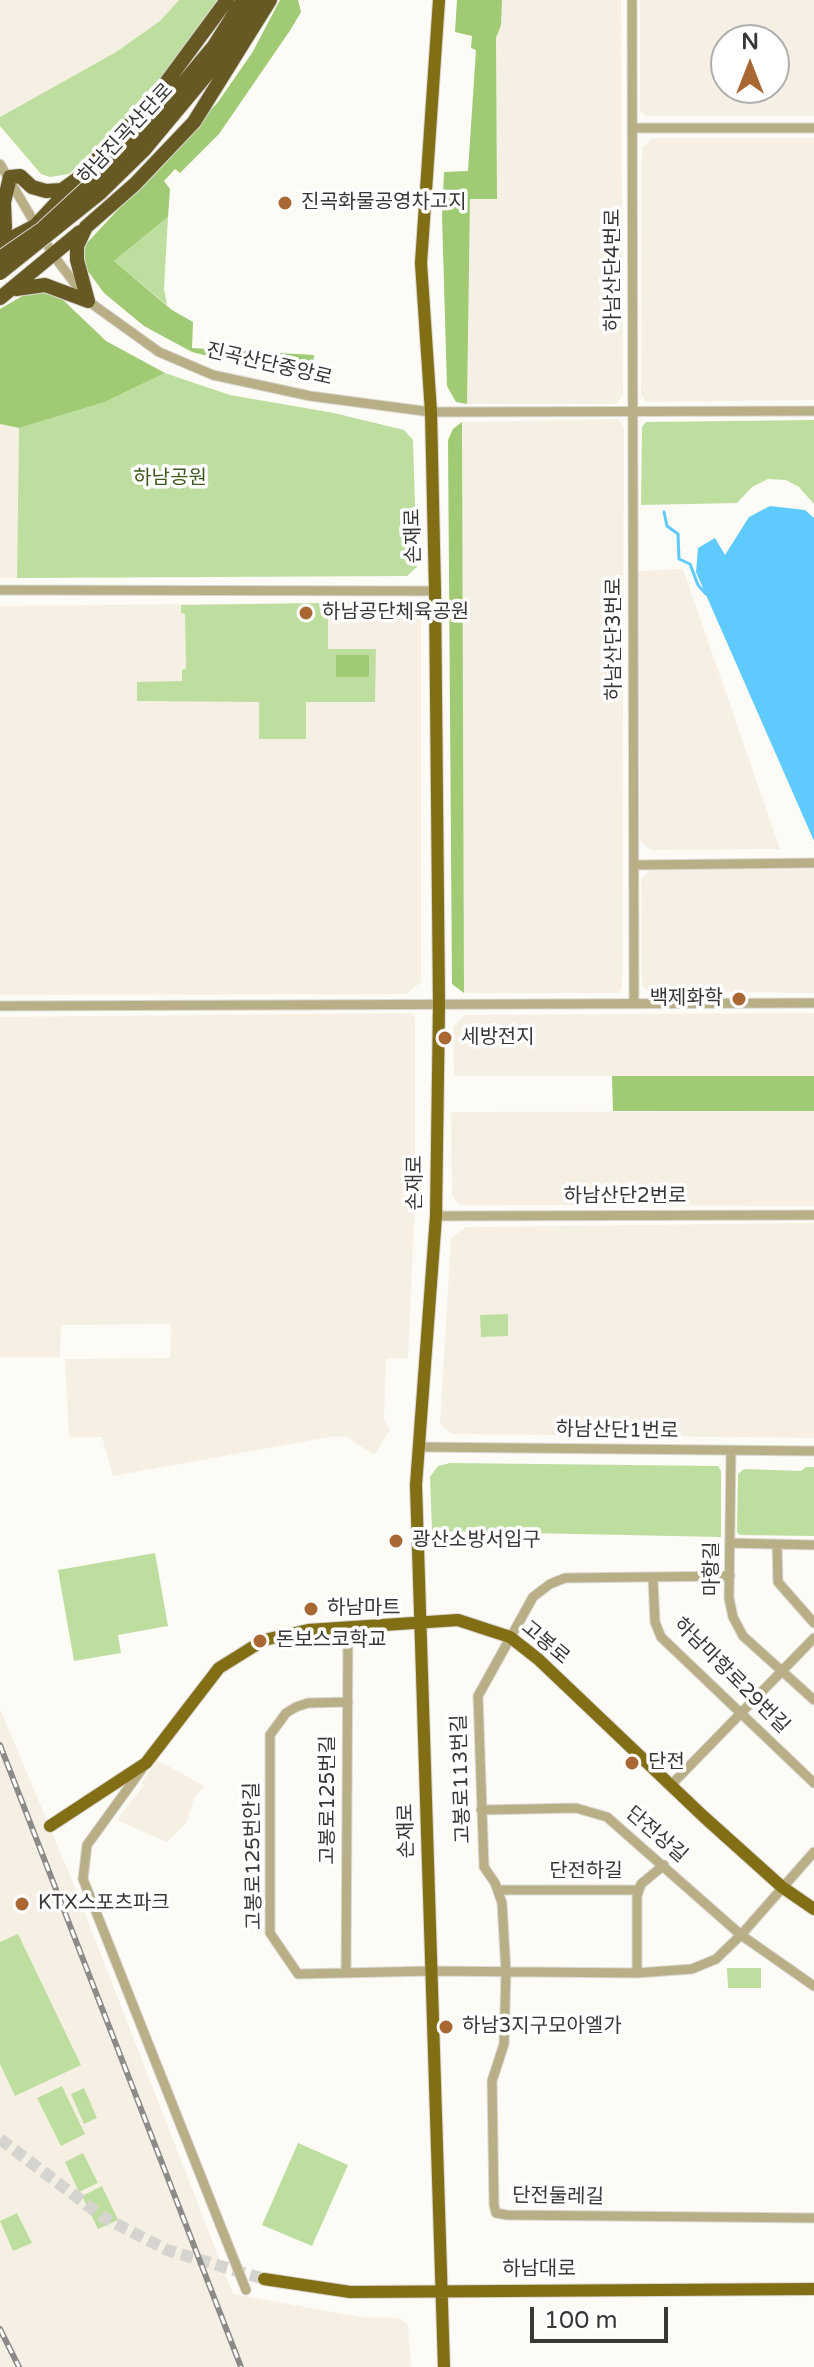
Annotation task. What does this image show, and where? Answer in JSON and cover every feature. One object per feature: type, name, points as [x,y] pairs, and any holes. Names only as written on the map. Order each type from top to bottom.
[{"type":"highway","points":[[0,244],[35,226],[91,184],[227,0]]},
{"type":"highway","name":"하남진곡산단로","points":[[0,273],[134,142],[194,70],[243,0]]},
{"type":"highway","name":"하남진곡산단로","points":[[0,258],[42,229],[91,184],[144,150],[224,54],[257,0]]},
{"type":"highway","points":[[6,294],[135,184],[194,122],[270,0]]},
{"type":"highway","points":[[0,235],[5,228],[4,202],[10,177],[20,176],[32,187],[46,191],[91,184]]},
{"type":"highway","points":[[86,227],[77,246],[77,260],[88,301]]},
{"type":"highway","points":[[6,294],[45,285],[88,301]]},
{"type":"main road","name":"손재로","points":[[439,0],[421,263],[431,412],[435,591],[439,1005],[436,1216],[416,1485],[439,2290],[444,2367]]},
{"type":"main road","name":"고봉로","points":[[50,1826],[146,1763],[201,1688],[233,1657],[270,1638],[348,1627],[458,1620],[510,1637],[782,1887],[814,1909]]},
{"type":"main road","name":"하남대로","points":[[264,2279],[350,2292],[814,2289]]},
{"type":"street","name":"하남산단4번로","points":[[632,0],[632,413]]},
{"type":"street","points":[[632,128],[814,128]]},
{"type":"street","name":"진곡산단중앙로","points":[[0,164],[54,256],[88,301],[159,352],[213,375],[310,396],[431,412]]},
{"type":"street","points":[[431,412],[814,411]]},
{"type":"street","name":"하남산단3번로","points":[[632,413],[634,1003]]},
{"type":"street","points":[[0,590],[435,591]]},
{"type":"street","points":[[635,865],[814,863]]},
{"type":"street","points":[[0,1006],[814,1003]]},
{"type":"street","name":"하남산단2번로","points":[[436,1216],[814,1215]]},
{"type":"street","name":"하남산단1번로","points":[[420,1447],[814,1451]]},
{"type":"street","name":"마항길","points":[[731,1451],[730,1576],[733,1617],[743,1636],[814,1700]]},
{"type":"street","points":[[730,1543],[814,1545]]},
{"type":"street","points":[[777,1545],[778,1582],[814,1623]]},
{"type":"street","name":"고봉로113번길","points":[[506,1972],[498,1890],[484,1867],[478,1696],[510,1637],[533,1597],[565,1578],[730,1576]]},
{"type":"street","name":"하남마항로29번길","points":[[653,1579],[655,1622],[661,1637],[814,1783]]},
{"type":"street","name":"고봉로125번길","points":[[346,1973],[348,1627]]},
{"type":"street","points":[[671,1785],[814,1638]]},
{"type":"street","name":"고봉로125번안길","points":[[348,1702],[308,1703],[296,1707],[286,1713],[270,1735],[270,1933],[298,1974],[430,1971]]},
{"type":"street","points":[[146,1763],[91,1837],[84,1858],[83,1879],[246,2290]]},
{"type":"street","name":"단전상길","points":[[481,1810],[576,1808],[607,1817],[741,1935],[814,1986]]},
{"type":"street","points":[[430,1971],[637,1973],[692,1969],[716,1959],[814,1852]]},
{"type":"street","name":"단전하길","points":[[498,1890],[639,1890],[664,1865]]},
{"type":"street","points":[[637,1973],[639,1890]]},
{"type":"street","name":"단전둘레길","points":[[506,1972],[504,2044],[492,2081],[496,2213],[814,2218]]},
{"type":"shaded area","points":[[0,0],[179,0],[160,21],[116,52],[0,117]]},
{"type":"shaded area","points":[[502,0],[621,0],[623,395],[616,404],[467,404],[470,199],[497,199],[496,38],[501,25]]},
{"type":"shaded area","points":[[640,0],[814,0],[814,116],[646,116],[640,110]]},
{"type":"shaded area","points":[[653,138],[814,138],[814,400],[647,402],[641,395],[642,148]]},
{"type":"shaded area","points":[[618,419],[624,427],[622,989],[618,993],[464,993],[462,422]]},
{"type":"shaded area","points":[[0,424],[19,428],[17,578],[0,578]]},
{"type":"shaded area","points":[[683,569],[780,849],[651,850],[640,841],[638,571]]},
{"type":"shaded area","points":[[400,602],[417,609],[421,616],[421,982],[406,994],[0,995],[0,606]]},
{"type":"shaded area","points":[[651,869],[814,869],[814,993],[647,991],[642,984],[641,879]]},
{"type":"shaded area","points":[[411,1013],[415,1017],[415,1200],[408,1358],[386,1359],[384,1420],[390,1430],[374,1455],[347,1437],[335,1436],[113,1476],[102,1437],[69,1437],[65,1359],[170,1358],[171,1324],[61,1325],[60,1357],[0,1357],[0,1017]]},
{"type":"shaded area","points":[[814,1013],[814,1076],[454,1076],[453,1026],[465,1015]]},
{"type":"shaded area","points":[[814,1111],[814,1206],[459,1205],[452,1195],[451,1112]]},
{"type":"shaded area","points":[[814,1223],[814,1438],[452,1434],[440,1424],[451,1238],[466,1227]]},
{"type":"shaded area","points":[[0,1709],[72,1880],[233,2294],[360,2317],[400,2318],[408,2325],[411,2367],[0,2367]]},
{"type":"shaded area","points":[[157,1760],[204,1786],[194,1798],[186,1823],[167,1842],[117,1820],[143,1786],[141,1783]]},
{"type":"green space","points":[[179,0],[219,0],[172,66],[69,174],[50,177],[41,174],[0,126],[0,117],[116,52],[160,21]]},
{"type":"green space","points":[[280,0],[298,0],[301,12],[291,29],[219,134],[180,173],[175,169],[164,181],[170,189],[168,217],[114,261],[172,310],[193,322],[192,348],[314,355],[312,375],[243,365],[192,352],[144,326],[104,293],[82,263],[86,244],[218,102],[252,53]]},
{"type":"green space","points":[[457,0],[502,0],[501,25],[496,38],[497,199],[470,199],[467,404],[456,402],[447,386],[442,216],[444,172],[468,171],[476,50],[471,48],[472,36],[455,32]]},
{"type":"green space","points":[[168,217],[164,289],[167,305],[114,261]]},
{"type":"green space","points":[[31,291],[46,291],[61,298],[106,341],[165,373],[105,402],[19,428],[0,424],[0,309]]},
{"type":"green space","name":"하남공원","points":[[165,373],[230,395],[334,413],[404,430],[413,440],[417,567],[407,576],[17,578],[19,428],[105,402]]},
{"type":"green space","points":[[814,420],[814,504],[799,487],[786,480],[768,479],[752,487],[737,503],[641,505],[642,427],[646,422]]},
{"type":"green space","points":[[462,422],[464,993],[452,984],[448,440],[453,429]]},
{"type":"green space","points":[[328,603],[328,649],[376,649],[375,702],[306,702],[306,739],[259,739],[259,702],[137,701],[137,682],[182,681],[182,670],[186,669],[185,614],[181,613],[181,605]]},
{"type":"green space","points":[[336,655],[369,655],[369,677],[336,677]]},
{"type":"green space","points":[[612,1076],[814,1076],[814,1111],[613,1111]]},
{"type":"green space","points":[[508,1314],[508,1336],[481,1337],[480,1315]]},
{"type":"green space","points":[[450,1463],[718,1466],[721,1471],[721,1537],[432,1531],[430,1477],[438,1466]]},
{"type":"green space","points":[[814,1467],[814,1536],[740,1535],[737,1532],[738,1474],[744,1469],[801,1471]]},
{"type":"green space","points":[[155,1553],[168,1626],[118,1635],[121,1653],[74,1661],[58,1570]]},
{"type":"green space","points":[[18,1934],[81,2065],[15,2096],[0,2064],[0,1942]]},
{"type":"green space","points":[[727,1968],[761,1968],[761,1988],[728,1988]]},
{"type":"green space","points":[[62,2086],[85,2134],[61,2146],[37,2098]]},
{"type":"green space","points":[[84,2088],[97,2118],[84,2124],[71,2094]]},
{"type":"green space","points":[[298,2143],[348,2165],[312,2246],[262,2225]]},
{"type":"green space","points":[[83,2153],[98,2183],[79,2192],[65,2162]]},
{"type":"green space","points":[[102,2186],[118,2220],[98,2229],[82,2196]]},
{"type":"green space","points":[[17,2213],[32,2243],[13,2251],[0,2221]]},
{"type":"water","points":[[770,506],[805,510],[814,518],[814,841],[696,572],[698,548],[715,538],[725,555],[749,517]]},
{"type":"waterway","points":[[664,512],[667,526],[678,534],[679,559],[690,564],[698,585],[706,594]]},
{"type":"tunnel","points":[[0,2139],[103,2217],[167,2250],[264,2279]]},
{"type":"railway","points":[[0,1745],[241,2367]]},
{"type":"railway","points":[[0,2329],[19,2367]]},
{"type":"place","name":"진곡화물공영차고지","points":[[285,203]]},
{"type":"place","name":"하남공단체육공원","points":[[306,613]]},
{"type":"place","name":"백제화학","points":[[739,999]]},
{"type":"place","name":"세방전지","points":[[445,1038]]},
{"type":"place","name":"광산소방서입구","points":[[396,1541]]},
{"type":"place","name":"하남마트","points":[[311,1609]]},
{"type":"place","name":"돈보스코학교","points":[[260,1641]]},
{"type":"place","name":"단전","points":[[632,1763]]},
{"type":"place","name":"KTX스포츠파크","points":[[22,1904]]},
{"type":"place","name":"하남3지구모아엘가","points":[[446,2027]]}]
